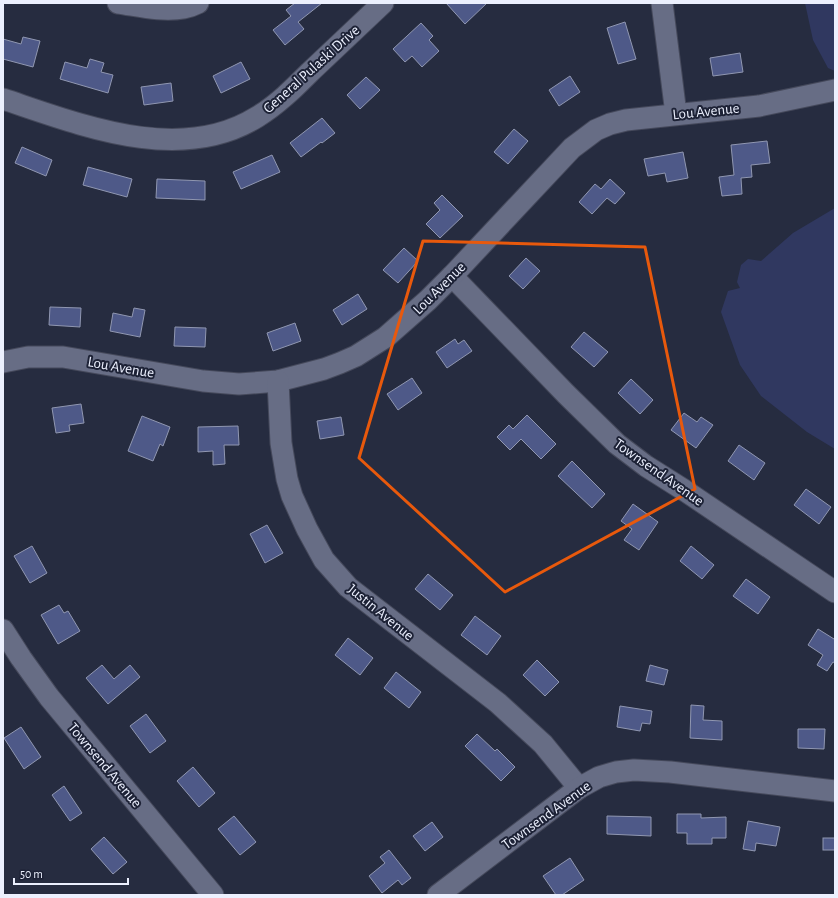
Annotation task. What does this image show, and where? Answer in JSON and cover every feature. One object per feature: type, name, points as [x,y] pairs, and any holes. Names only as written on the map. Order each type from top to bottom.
[{"type":"street","points":[[118,3],[166,9],[184,8],[198,3]]},
{"type":"street","name":"General Pulaski Drive","points":[[3,98],[74,122],[102,130],[137,137],[154,139],[190,139],[208,137],[225,132],[258,117],[285,96],[383,3]]},
{"type":"street","points":[[662,3],[676,114]]},
{"type":"street","name":"Lou Avenue","points":[[3,362],[28,357],[63,357],[203,381],[239,384],[278,381],[335,365],[372,347],[402,324],[452,276],[572,148],[583,138],[596,130],[621,121],[759,106],[835,90]]},
{"type":"street","name":"Townsend Avenue","points":[[452,276],[575,403],[617,444],[646,466],[835,592]]},
{"type":"street","name":"Justin Avenue","points":[[278,381],[281,443],[287,479],[292,496],[307,529],[324,560],[353,591],[498,703],[522,724],[544,744],[579,788]]},
{"type":"street","name":"Townsend Avenue","points":[[3,630],[49,697],[213,895]]},
{"type":"street","name":"Townsend Avenue","points":[[438,895],[579,788],[599,777],[616,772],[634,770],[670,772],[835,792]]},
{"type":"highlighted area","points":[[423,241],[645,247],[695,489],[505,592],[359,458]]},
{"type":"shaded area","points":[[805,3],[835,3],[835,71],[828,68],[813,40]]},
{"type":"shaded area","points":[[835,208],[835,449],[807,432],[761,396],[740,365],[721,312],[728,291],[740,288],[737,282],[741,265],[748,259],[761,261],[793,233]]},
{"type":"building","points":[[295,3],[322,3],[298,22],[304,29],[285,45],[273,30],[291,16],[286,10]]},
{"type":"building","points":[[446,3],[487,3],[465,24]]},
{"type":"building","points":[[625,22],[636,59],[618,64],[607,28]]},
{"type":"building","points":[[421,23],[433,36],[429,40],[439,51],[422,67],[412,56],[405,62],[393,49]]},
{"type":"building","points":[[23,37],[40,41],[33,67],[3,59],[3,39],[21,44]]},
{"type":"building","points":[[740,53],[743,72],[713,76],[710,58]]},
{"type":"building","points":[[90,59],[104,63],[101,72],[113,75],[108,93],[60,79],[65,62],[87,68]]},
{"type":"building","points":[[241,62],[250,79],[221,93],[213,76]]},
{"type":"building","points":[[570,76],[580,92],[559,106],[549,90]]},
{"type":"building","points":[[366,77],[380,90],[360,109],[347,95]]},
{"type":"building","points":[[171,83],[173,101],[144,105],[141,87]]},
{"type":"building","points":[[322,118],[335,133],[301,157],[290,143]]},
{"type":"building","points":[[514,129],[528,141],[508,164],[494,152]]},
{"type":"building","points":[[767,141],[770,163],[751,165],[752,177],[741,178],[742,194],[722,196],[719,177],[734,175],[731,145]]},
{"type":"building","points":[[22,147],[52,160],[46,176],[15,163]]},
{"type":"building","points":[[683,152],[688,178],[667,182],[665,173],[648,176],[644,159]]},
{"type":"building","points":[[272,155],[280,172],[241,189],[233,172]]},
{"type":"building","points":[[88,167],[132,179],[127,197],[83,185]]},
{"type":"building","points":[[157,179],[205,181],[205,200],[156,198]]},
{"type":"building","points":[[610,179],[625,193],[615,204],[607,198],[592,214],[579,202],[595,184],[601,189]]},
{"type":"building","points":[[442,195],[463,216],[440,238],[426,224],[440,210],[434,203]]},
{"type":"building","points":[[404,248],[418,261],[398,283],[383,270]]},
{"type":"building","points":[[526,258],[540,271],[523,289],[509,276]]},
{"type":"building","points":[[358,294],[367,309],[342,325],[333,310]]},
{"type":"building","points":[[50,307],[81,308],[80,327],[49,325]]},
{"type":"building","points":[[134,308],[145,310],[140,337],[110,331],[113,313],[132,317]]},
{"type":"building","points":[[295,323],[301,341],[273,351],[267,333]]},
{"type":"building","points":[[175,327],[206,328],[205,347],[174,346]]},
{"type":"building","points":[[584,332],[608,352],[594,367],[571,347]]},
{"type":"building","points":[[455,339],[458,344],[464,340],[472,351],[447,368],[436,352]]},
{"type":"building","points":[[412,378],[422,393],[398,410],[387,394]]},
{"type":"building","points":[[631,379],[653,400],[640,414],[618,393]]},
{"type":"building","points":[[81,404],[84,423],[69,425],[70,431],[56,433],[52,408]]},
{"type":"building","points":[[684,413],[697,422],[701,417],[713,425],[696,448],[671,430]]},
{"type":"building","points":[[527,415],[556,444],[541,459],[521,439],[510,450],[497,437],[509,425],[513,429]]},
{"type":"building","points":[[142,416],[170,427],[163,446],[160,444],[153,461],[128,451]]},
{"type":"building","points":[[341,417],[344,435],[320,439],[317,421]]},
{"type":"building","points":[[238,426],[239,445],[224,445],[225,464],[213,465],[213,451],[198,452],[198,427]]},
{"type":"building","points":[[739,445],[765,463],[754,480],[728,461]]},
{"type":"building","points":[[572,461],[605,494],[592,508],[558,476]]},
{"type":"building","points":[[806,489],[831,507],[819,524],[794,505]]},
{"type":"building","points":[[633,504],[658,522],[639,550],[624,540],[632,529],[621,521]]},
{"type":"building","points":[[267,525],[283,553],[265,563],[250,534]]},
{"type":"building","points":[[32,546],[47,573],[30,583],[14,556]]},
{"type":"building","points":[[691,546],[714,565],[702,579],[680,561]]},
{"type":"building","points":[[428,574],[453,595],[440,610],[415,589]]},
{"type":"building","points":[[746,579],[770,597],[758,614],[733,596]]},
{"type":"building","points":[[59,605],[64,613],[68,611],[80,631],[58,644],[41,615]]},
{"type":"building","points":[[475,616],[501,636],[487,655],[461,635]]},
{"type":"building","points":[[818,629],[834,639],[835,637],[835,663],[833,662],[827,671],[817,665],[823,655],[808,645]]},
{"type":"building","points":[[348,638],[373,658],[360,675],[335,655]]},
{"type":"building","points":[[537,660],[559,682],[545,696],[523,675]]},
{"type":"building","points":[[102,665],[114,679],[130,665],[140,677],[108,704],[86,678]]},
{"type":"building","points":[[650,665],[668,670],[664,685],[646,681]]},
{"type":"building","points":[[396,672],[421,692],[409,708],[384,688]]},
{"type":"building","points":[[691,705],[704,706],[703,720],[722,721],[722,740],[690,738]]},
{"type":"building","points":[[620,706],[652,711],[650,724],[642,723],[640,731],[617,727]]},
{"type":"building","points":[[146,714],[166,741],[150,753],[130,726]]},
{"type":"building","points":[[21,727],[41,757],[24,769],[4,738]]},
{"type":"building","points":[[798,729],[825,729],[824,749],[798,748]]},
{"type":"building","points":[[477,734],[495,751],[497,749],[515,767],[501,781],[465,746]]},
{"type":"building","points":[[193,767],[215,793],[199,807],[177,781]]},
{"type":"building","points":[[64,786],[82,813],[70,821],[52,795]]},
{"type":"building","points":[[677,814],[701,814],[701,818],[726,817],[726,838],[712,838],[712,844],[687,844],[687,833],[677,833]]},
{"type":"building","points":[[234,816],[256,842],[240,855],[218,829]]},
{"type":"building","points":[[607,816],[651,817],[651,836],[607,834]]},
{"type":"building","points":[[748,821],[780,827],[776,846],[756,843],[755,851],[743,849]]},
{"type":"building","points":[[432,822],[443,837],[425,851],[413,836]]},
{"type":"building","points":[[104,837],[127,862],[113,874],[91,849]]},
{"type":"building","points":[[823,838],[835,838],[835,850],[823,850]]},
{"type":"building","points":[[389,850],[411,878],[402,885],[398,880],[382,893],[369,876],[385,863],[380,857]]},
{"type":"building","points":[[570,858],[584,880],[562,895],[556,895],[543,876]]}]
